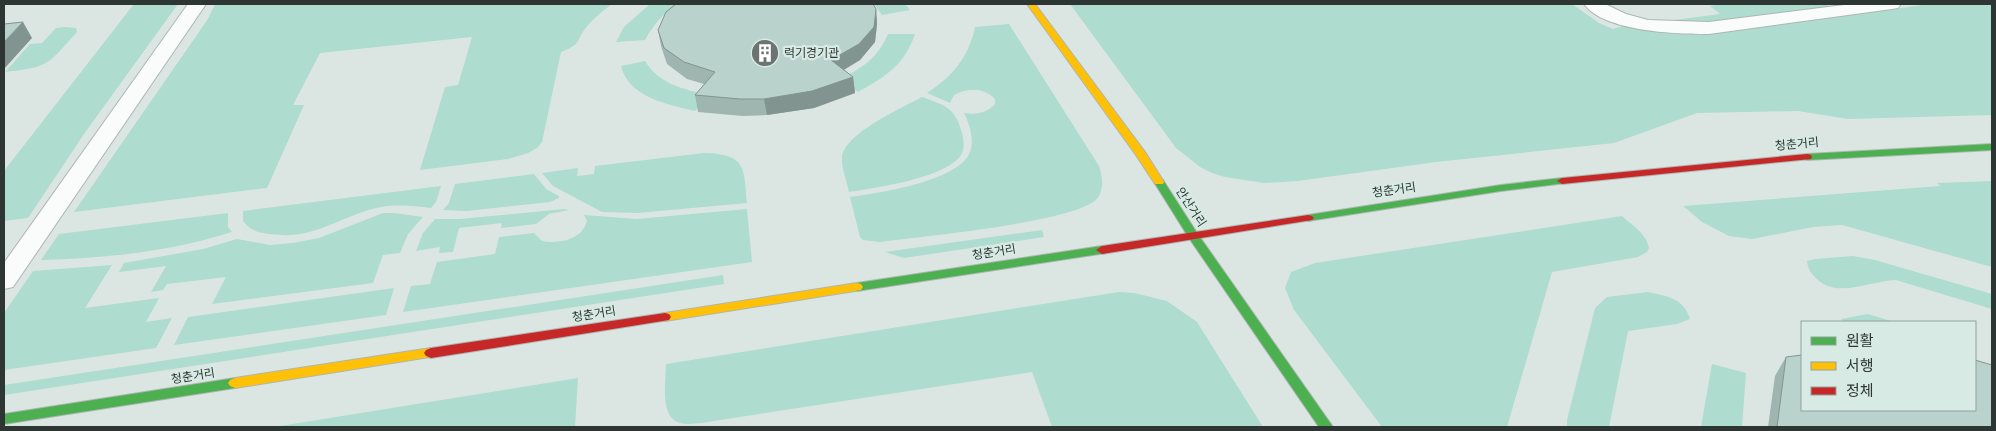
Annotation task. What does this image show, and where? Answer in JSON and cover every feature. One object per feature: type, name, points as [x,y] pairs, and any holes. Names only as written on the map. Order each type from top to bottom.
[{"type":"main road","name":"안산거리","points":[[1031,4],[1141,154],[1193,235],[1326,427]]},
{"type":"main road","name":"청춘거리","points":[[4,419],[1501,188],[1612,174],[1833,155],[1992,147]]},
{"type":"street","points":[[4,281],[197,4]]},
{"type":"street","points":[[1593,4],[1608,14],[1645,25],[1666,28],[1708,28],[1892,4]]},
{"type":"green space","points":[[134,4],[178,4],[84,134],[28,218],[4,221],[4,171]]},
{"type":"green space","points":[[215,4],[612,4],[588,25],[573,47],[561,52],[542,142],[537,148],[528,153],[508,159],[420,170],[445,87],[458,85],[472,37],[320,53],[293,105],[304,105],[267,188],[74,212],[208,19]]},
{"type":"green space","points":[[650,4],[679,4],[659,19],[645,40],[616,42],[624,27]]},
{"type":"green space","points":[[874,4],[905,4],[910,10],[882,15]]},
{"type":"green space","points":[[1070,4],[1572,4],[1599,23],[1613,29],[1627,25],[1650,31],[1693,35],[1721,33],[1930,4],[1992,4],[1992,115],[1848,119],[1798,111],[1697,113],[1614,143],[1436,162],[1298,181],[1264,183],[1212,173],[1200,167],[1176,148]]},
{"type":"green space","points":[[1721,4],[1825,4],[1831,7],[1695,24],[1652,23],[1720,14],[1710,6]]},
{"type":"green space","points":[[1009,24],[1099,166],[1102,188],[1099,196],[1087,205],[1033,221],[880,242],[863,240],[860,237],[850,197],[914,185],[947,173],[960,165],[968,156],[972,140],[964,113],[972,114],[985,111],[995,104],[995,99],[986,92],[970,90],[954,95],[950,103],[927,93],[952,73],[964,57],[975,27]]},
{"type":"green space","points":[[56,28],[76,28],[77,32],[53,58],[40,66],[5,72],[30,44],[42,43]]},
{"type":"green space","points":[[888,34],[915,34],[911,45],[893,69],[858,92],[840,79],[855,71],[874,56]]},
{"type":"green space","points":[[645,61],[664,80],[681,88],[708,95],[695,111],[651,98],[632,85],[625,77],[621,66]]},
{"type":"green space","points":[[922,97],[943,105],[953,113],[959,124],[964,142],[961,155],[953,163],[926,176],[892,185],[849,192],[842,161],[845,148],[863,130]]},
{"type":"green space","points":[[704,153],[728,156],[740,165],[745,180],[747,203],[637,213],[602,212],[553,186],[542,173],[578,168],[577,176],[594,174],[595,166]]},
{"type":"green space","points":[[534,174],[546,189],[559,196],[559,198],[550,202],[467,211],[443,210],[449,203],[455,184]]},
{"type":"green space","points":[[1992,181],[1992,267],[1842,225],[1813,227],[1752,239],[1729,236],[1702,222],[1683,206],[1940,186],[1937,183]]},
{"type":"green space","points":[[441,186],[436,202],[431,208],[400,205],[381,207],[301,234],[262,233],[251,229],[243,221],[243,211]]},
{"type":"green space","points":[[747,209],[752,262],[403,312],[411,286],[430,284],[437,262],[495,254],[499,237],[534,233],[542,241],[562,241],[580,233],[587,221],[584,215],[637,219]]},
{"type":"green space","points":[[569,210],[549,214],[536,224],[501,228],[502,223],[459,228],[453,252],[439,253],[440,247],[416,251],[423,233],[435,219],[460,219]]},
{"type":"green space","points":[[228,213],[228,227],[232,232],[185,245],[89,258],[41,260],[59,234]]},
{"type":"green space","points":[[383,213],[423,217],[408,234],[400,253],[383,255],[373,283],[212,304],[226,277],[167,284],[163,290],[151,292],[166,266],[119,272],[124,263],[203,249],[237,239],[270,245],[319,238]]},
{"type":"green space","points":[[1622,216],[1639,230],[1645,238],[1649,248],[1647,252],[1638,257],[1552,272],[1507,427],[1382,427],[1294,310],[1285,288],[1291,272],[1315,263]]},
{"type":"green space","points":[[1042,230],[1044,237],[904,258],[885,252]]},
{"type":"green space","points":[[1853,256],[1875,260],[1992,294],[1992,309],[1896,280],[1852,288],[1831,287],[1821,283],[1813,275],[1807,261]]},
{"type":"green space","points":[[112,265],[85,308],[159,298],[146,322],[172,318],[156,348],[4,370],[4,313],[33,271]]},
{"type":"green space","points":[[723,275],[724,284],[4,395],[4,385]]},
{"type":"green space","points":[[394,288],[386,315],[174,345],[188,317]]},
{"type":"green space","points":[[1119,292],[1134,293],[1167,301],[1197,322],[1263,427],[1052,427],[1032,372],[701,423],[683,424],[674,420],[669,414],[667,407],[665,398],[666,364]]},
{"type":"green space","points":[[1648,292],[1679,302],[1690,319],[1677,324],[1628,331],[1609,427],[1567,427],[1567,420],[1595,308],[1607,297]]},
{"type":"green space","points":[[1868,314],[1891,321],[1844,321],[1841,319]]},
{"type":"green space","points":[[1712,364],[1746,373],[1742,427],[1701,427]]},
{"type":"green space","points":[[578,378],[575,427],[274,427]]},
{"type":"building","name":"력기경기관","points":[[676,4],[873,4],[876,9],[874,27],[859,44],[831,60],[853,77],[812,91],[764,99],[740,99],[695,95],[715,72],[684,62],[664,48],[658,30],[666,12]]},
{"type":"building","points":[[23,22],[4,42],[4,24]]},
{"type":"building","points":[[1801,355],[1801,411],[1976,411],[1976,360],[1992,365],[1992,427],[1777,427],[1786,357]]},
{"type":"traffic: fast","points":[[1807,157],[1992,147]]},
{"type":"traffic: fast","points":[[1308,218],[1501,188],[1562,181]]},
{"type":"traffic: fast","points":[[1159,182],[1193,235],[1326,427]]},
{"type":"traffic: fast","points":[[857,287],[1102,250]]},
{"type":"traffic: fast","points":[[4,419],[235,383]]},
{"type":"traffic: slow","points":[[1031,4],[1141,154],[1159,182]]},
{"type":"traffic: slow","points":[[665,317],[857,287]]},
{"type":"traffic: slow","points":[[235,383],[431,353]]},
{"type":"traffic: jam","points":[[1562,181],[1807,157]]},
{"type":"traffic: jam","points":[[1102,250],[1308,218]]},
{"type":"traffic: jam","points":[[431,353],[665,317]]},
{"type":"place","name":"력기경기관","points":[[765,53]]}]
